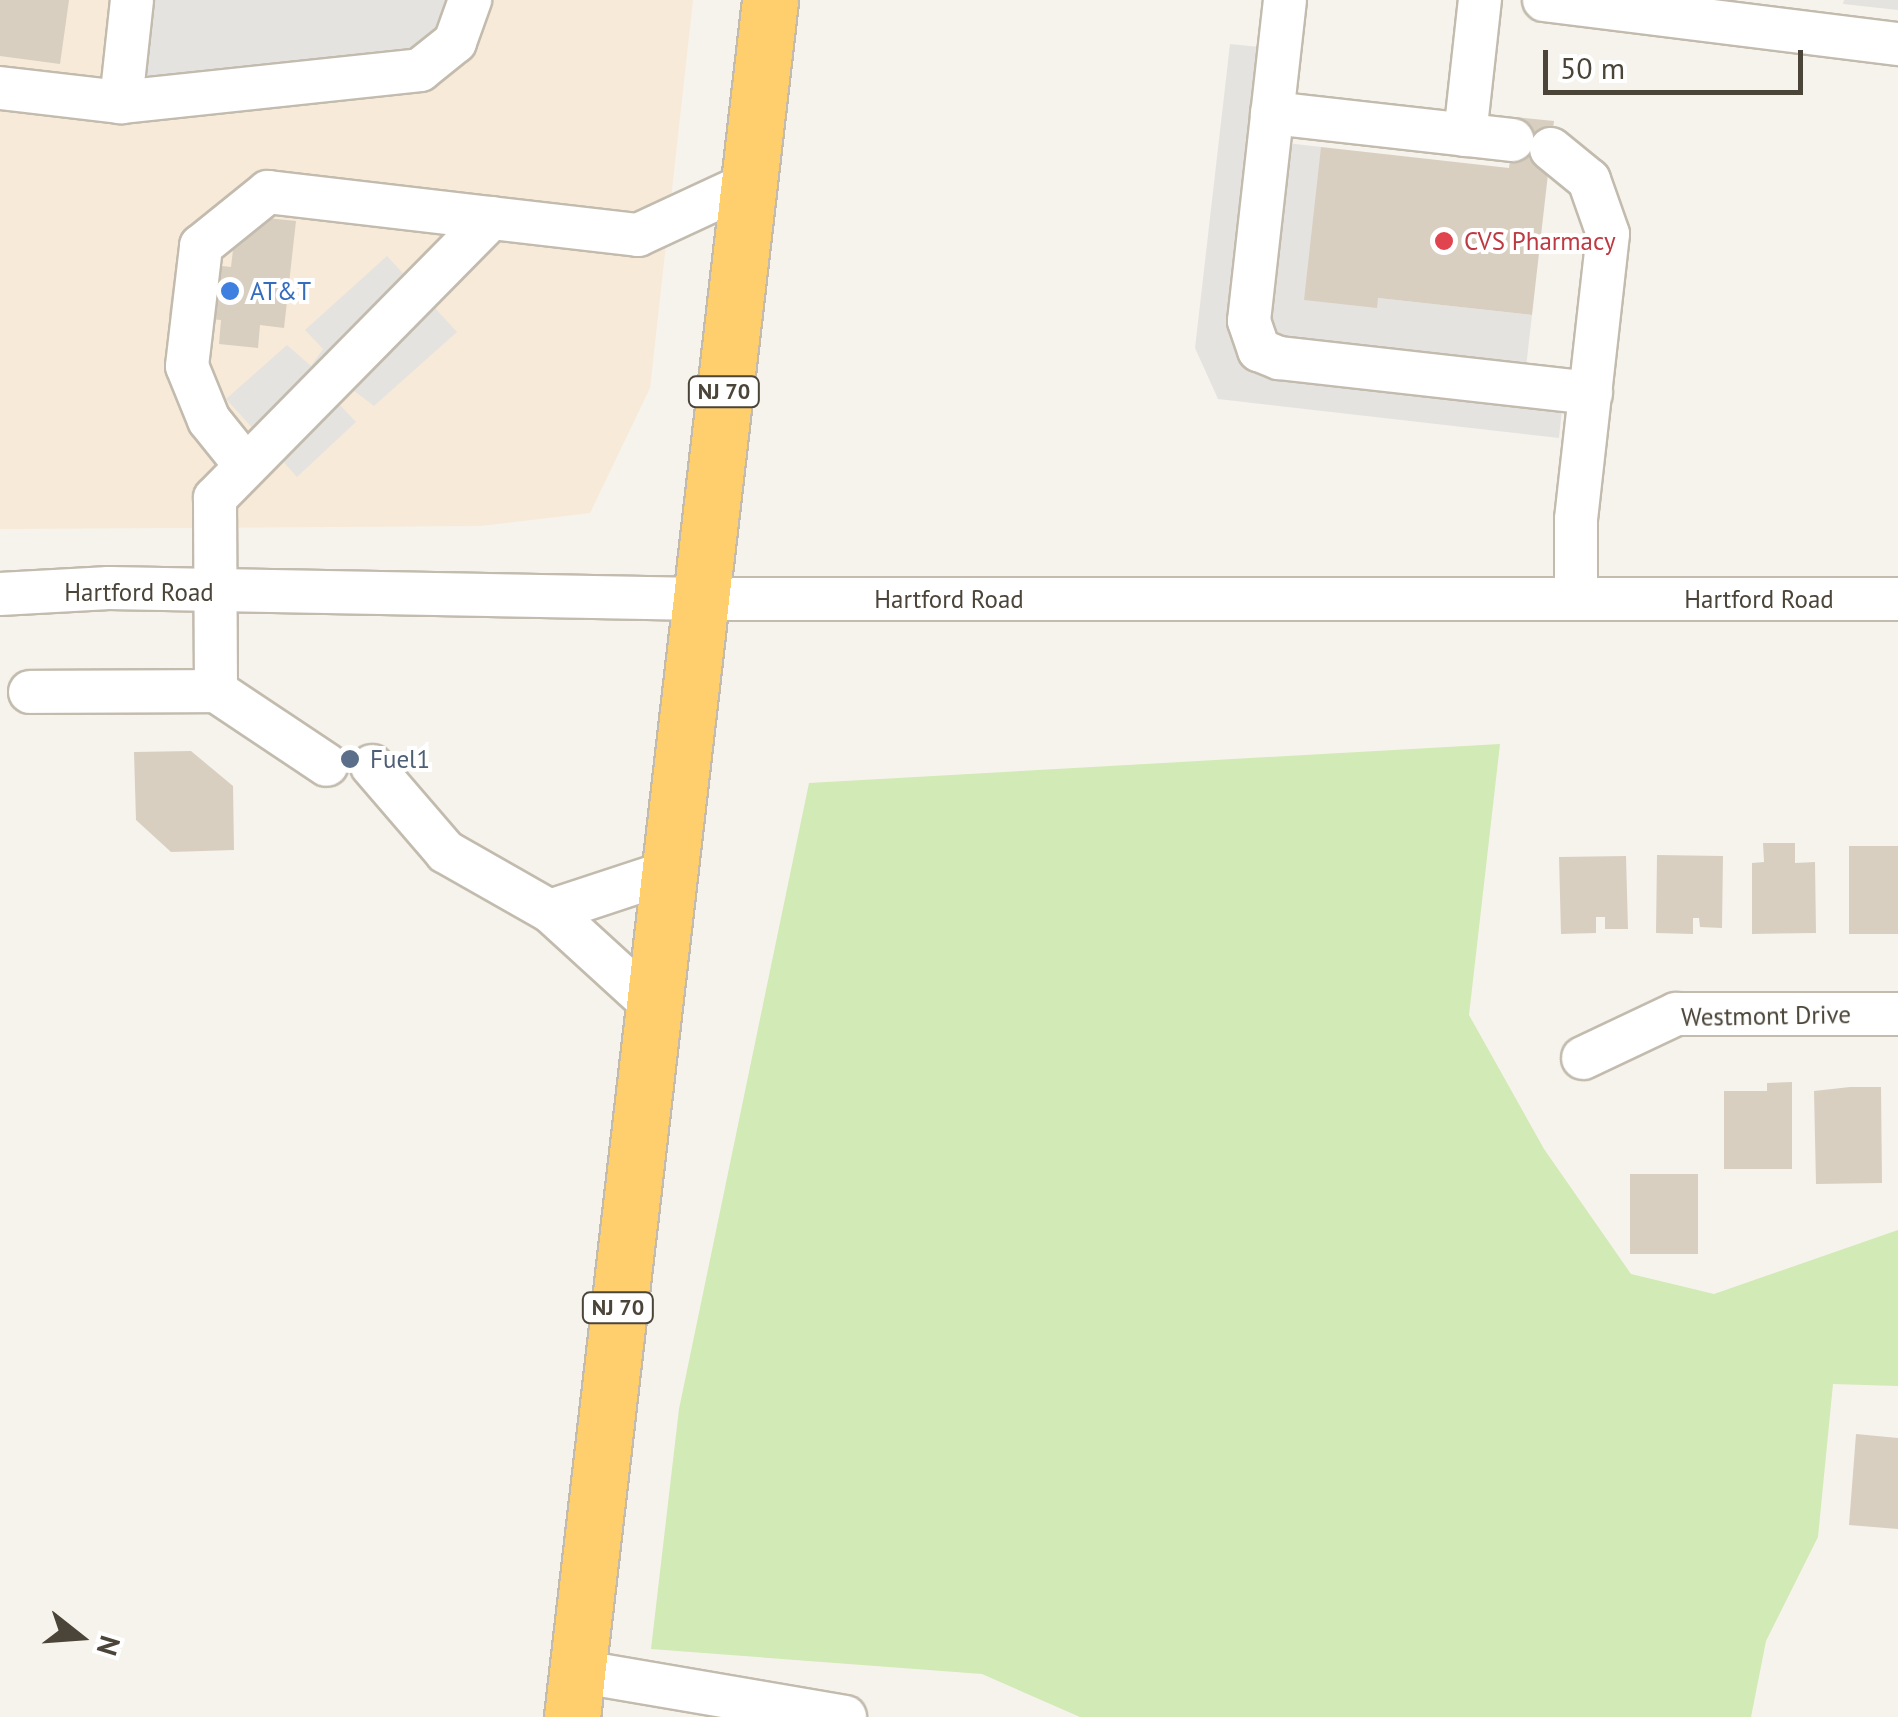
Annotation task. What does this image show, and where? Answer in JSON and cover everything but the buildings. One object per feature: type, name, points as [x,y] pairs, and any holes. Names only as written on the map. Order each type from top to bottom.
[{"type":"highway","name":"NJ 70","points":[[574,1694],[770,0]]},
{"type":"street","points":[[121,102],[132,0]]},
{"type":"street","points":[[0,88],[121,102],[420,70],[455,42],[470,0]]},
{"type":"street","points":[[1285,0],[1249,321],[1260,350],[1279,358],[1590,394]]},
{"type":"street","points":[[1465,135],[1480,0]]},
{"type":"street","points":[[1544,0],[1627,5],[1898,44]]},
{"type":"street","points":[[1272,114],[1531,144],[1589,180],[1607,226],[1576,519],[1576,599]]},
{"type":"street","points":[[246,466],[210,420],[186,366],[201,246],[268,192],[638,235],[748,184]]},
{"type":"street","points":[[216,691],[216,498],[491,218]]},
{"type":"street","name":"Hartford Road","points":[[0,594],[110,588],[216,593],[700,599],[1898,599]]},
{"type":"street","points":[[30,692],[216,691],[327,765]]},
{"type":"street","points":[[372,766],[446,852],[550,911],[653,1005]]},
{"type":"street","points":[[550,911],[668,872]]},
{"type":"street","name":"Westmont Drive","points":[[1582,1058],[1676,1014],[1898,1014]]},
{"type":"street","points":[[574,1694],[845,1717]]},
{"type":"shaded area","points":[[0,0],[693,0],[650,388],[590,513],[480,526],[0,529]]},
{"type":"shaded area","points":[[132,0],[470,0],[455,42],[121,102]]},
{"type":"shaded area","points":[[1844,0],[1898,0],[1898,10],[1843,4]]},
{"type":"shaded area","points":[[1230,44],[1280,49],[1269,141],[1321,147],[1378,298],[1532,315],[1524,385],[1564,390],[1559,438],[1218,399],[1195,348]]},
{"type":"shaded area","points":[[387,256],[457,332],[374,406],[349,387],[337,402],[356,422],[297,477],[226,399],[287,345],[311,366],[323,349],[305,330]]},
{"type":"green space","points":[[1500,744],[1469,1015],[1544,1149],[1631,1274],[1714,1294],[1898,1230],[1898,1386],[1833,1384],[1818,1537],[1766,1641],[1751,1717],[1080,1717],[982,1674],[651,1649],[679,1409],[809,783]]},
{"type":"place","name":"CVS Pharmacy","points":[[1444,241]]},
{"type":"place","name":"AT&T","points":[[230,291]]},
{"type":"place","name":"Fuel1","points":[[350,759]]}]
